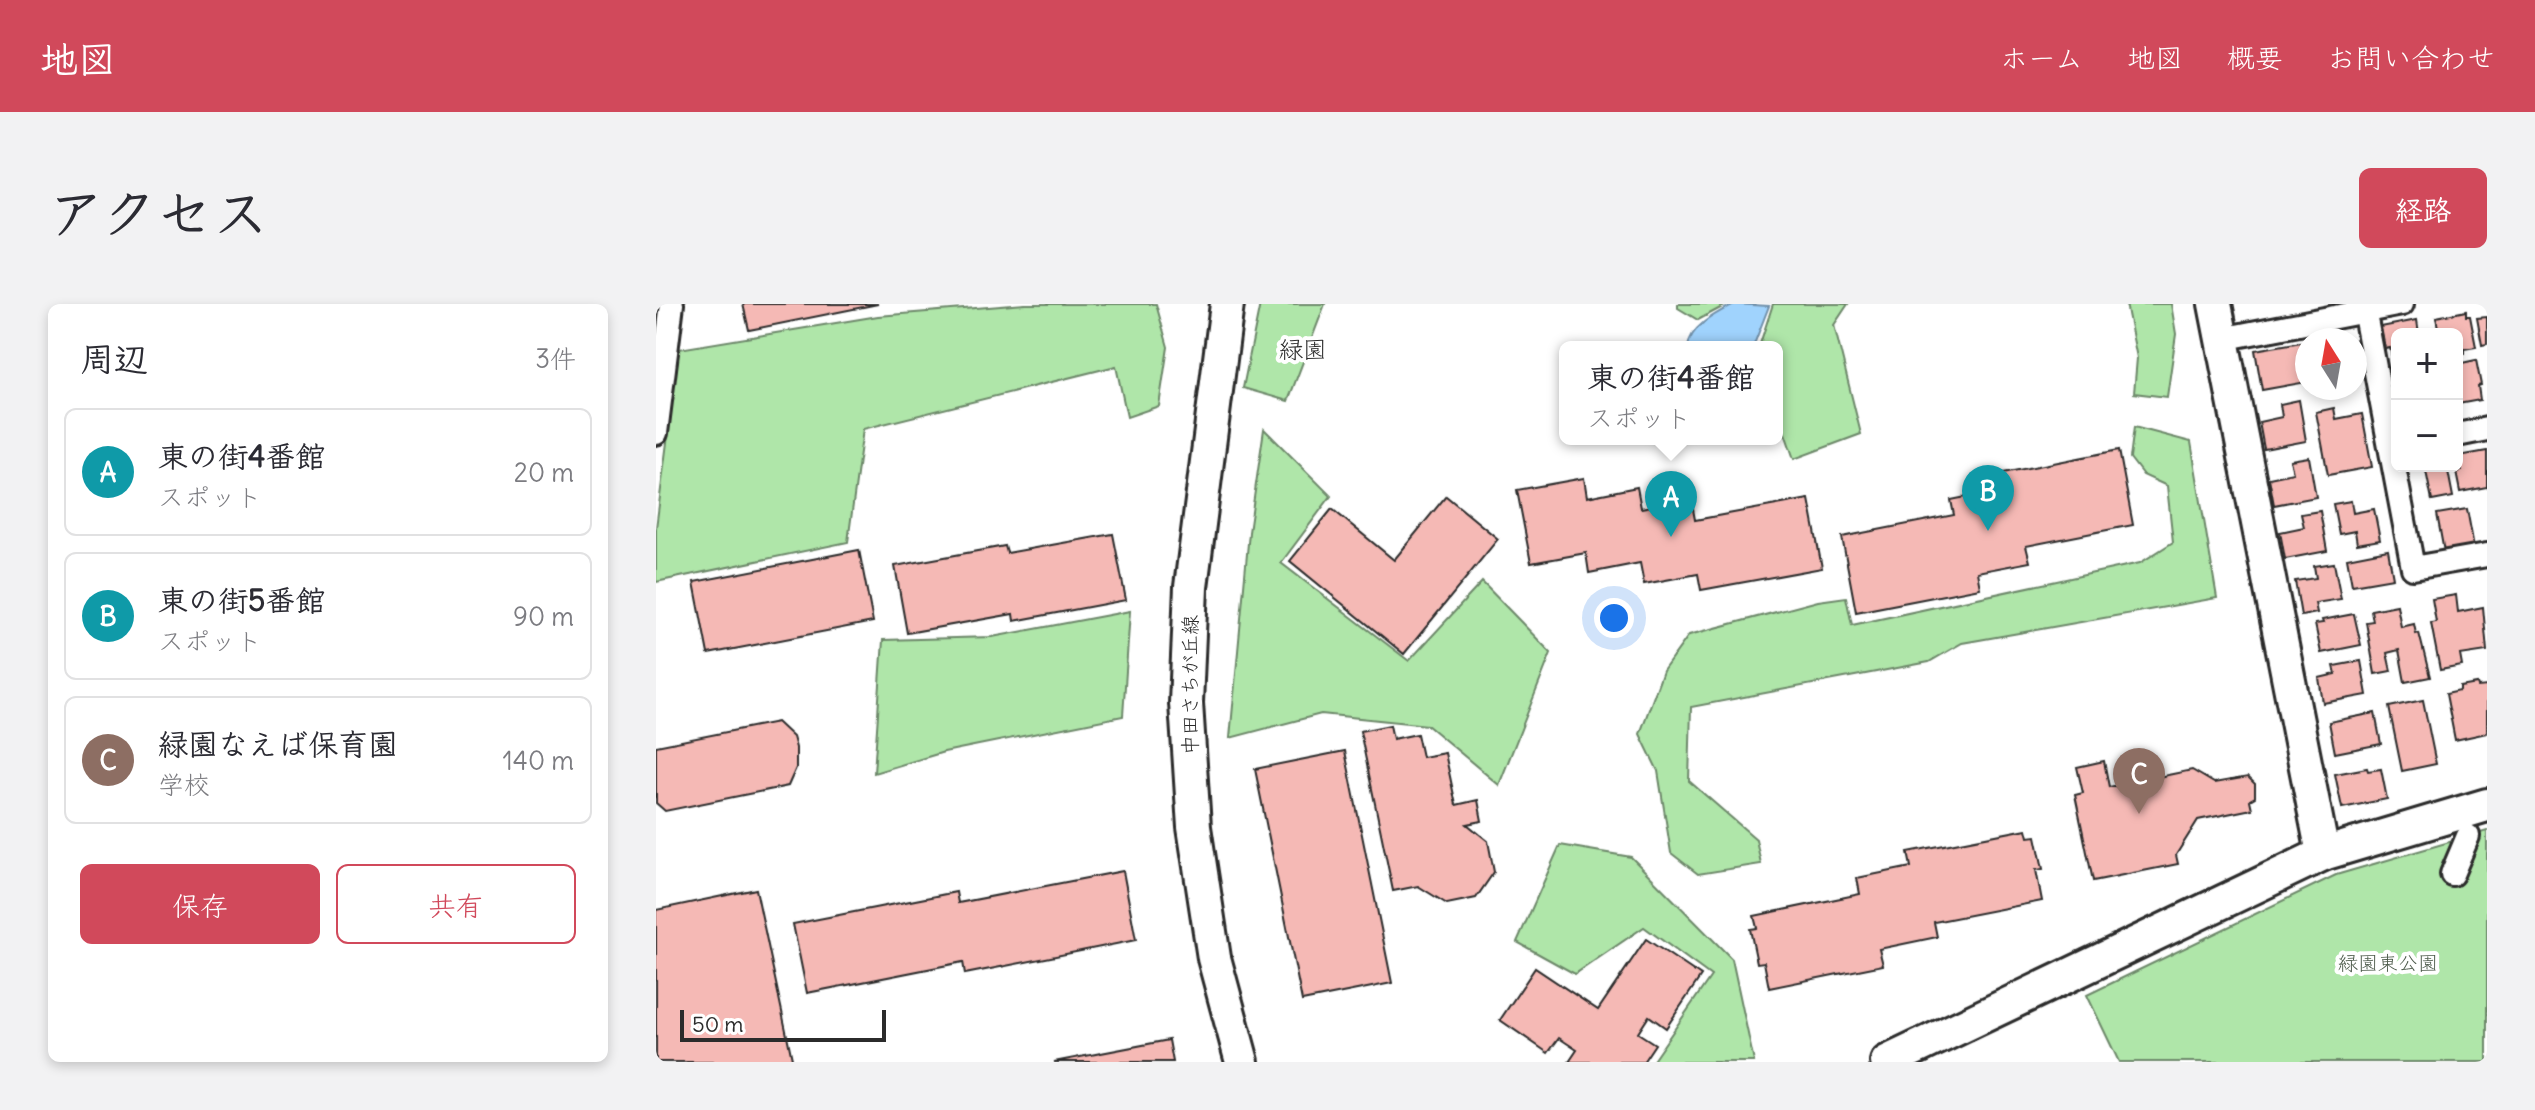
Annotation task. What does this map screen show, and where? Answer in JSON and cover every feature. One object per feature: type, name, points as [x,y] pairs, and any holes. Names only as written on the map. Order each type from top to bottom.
[{"type":"street","points":[[656,433],[672,304]]},
{"type":"street","name":"中田さちが丘線","points":[[1227,304],[1191,587],[1186,703],[1194,827],[1214,958],[1242,1062]]},
{"type":"street","points":[[2215,304],[2323,854]]},
{"type":"street","points":[[2221,339],[2364,308],[2402,304]]},
{"type":"street","points":[[2364,308],[2391,434]]},
{"type":"street","points":[[2463,434],[2487,429]]},
{"type":"street","points":[[2398,472],[2413,568],[2487,555]]},
{"type":"street","points":[[1887,1062],[2323,854],[2487,805]]},
{"type":"street","points":[[2452,874],[2468,836]]},
{"type":"green space","points":[[1025,304],[1156,304],[1168,347],[1159,406],[1127,417],[1116,366],[863,429],[848,542],[656,582],[656,528],[679,349],[878,316]]},
{"type":"green space","points":[[1260,304],[1325,304],[1288,401],[1243,388]]},
{"type":"green space","points":[[1678,304],[1728,304],[1698,320],[1678,308]]},
{"type":"green space","points":[[1773,304],[1848,304],[1834,325],[1861,434],[1794,459],[1783,427],[1783,341],[1761,341]]},
{"type":"green space","points":[[2126,304],[2171,304],[2176,334],[2167,397],[2134,393],[2137,358]]},
{"type":"green space","points":[[2134,427],[2191,442],[2217,598],[1962,643],[1929,662],[1691,707],[1689,781],[1756,839],[1761,864],[1698,874],[1671,853],[1658,771],[1640,734],[1663,671],[1689,635],[1818,601],[1846,597],[1852,625],[2140,563],[2173,542],[2167,486],[2143,475],[2130,458]]},
{"type":"green space","points":[[1264,429],[1331,496],[1281,563],[1409,661],[1482,582],[1551,653],[1499,785],[1427,725],[1321,714],[1230,738],[1249,532]]},
{"type":"green space","points":[[1130,611],[1123,716],[944,752],[874,773],[883,640],[992,637]]},
{"type":"green space","name":"緑園東公園","points":[[2487,831],[2487,1062],[2119,1062],[2087,995],[2336,875]]},
{"type":"green space","points":[[1560,845],[1631,857],[1732,959],[1754,1062],[1652,1062],[1711,976],[1644,927],[1575,974],[1517,942]]},
{"type":"water","points":[[1734,304],[1769,306],[1755,341],[1690,341],[1699,327]]},
{"type":"building","points":[[743,304],[878,304],[749,330]]},
{"type":"building","points":[[2466,311],[2466,316],[2470,316],[2476,347],[2464,349],[2463,353],[2463,328],[2438,328],[2436,317]]},
{"type":"building","points":[[2487,317],[2487,344],[2482,345],[2477,318]]},
{"type":"building","points":[[2417,320],[2418,328],[2391,328],[2391,352],[2390,348],[2385,349],[2381,327]]},
{"type":"building","points":[[2295,343],[2295,384],[2262,390],[2255,350]]},
{"type":"building","points":[[2476,360],[2481,385],[2478,386],[2480,400],[2463,403],[2463,363]]},
{"type":"building","points":[[2299,400],[2306,441],[2264,449],[2259,422],[2282,417],[2280,404]]},
{"type":"building","points":[[2334,408],[2336,419],[2362,414],[2372,467],[2328,475],[2316,412]]},
{"type":"building","points":[[2119,450],[2133,525],[2026,546],[2030,562],[1977,572],[1980,588],[1856,612],[1842,537],[1954,515],[1951,500],[2006,489],[2003,473]]},
{"type":"building","points":[[2487,451],[2487,487],[2460,492],[2456,472],[2463,472],[2463,455]]},
{"type":"building","points":[[2309,457],[2316,497],[2274,505],[2269,478],[2293,473],[2290,460]]},
{"type":"building","points":[[2426,472],[2448,472],[2453,497],[2432,501]]},
{"type":"building","points":[[1584,478],[1587,497],[1637,487],[1641,508],[1691,498],[1695,520],[1809,499],[1822,568],[1701,590],[1698,574],[1644,584],[1640,563],[1589,573],[1586,553],[1531,563],[1517,490]]},
{"type":"building","points":[[1446,496],[1498,539],[1404,654],[1290,561],[1332,509],[1394,560]]},
{"type":"building","points":[[2351,501],[2353,513],[2374,509],[2380,540],[2357,544],[2355,531],[2339,534],[2333,504]]},
{"type":"building","points":[[2467,509],[2474,547],[2444,552],[2437,514]]},
{"type":"building","points":[[2320,511],[2327,551],[2285,559],[2280,532],[2304,527],[2301,514]]},
{"type":"building","points":[[1113,534],[1126,600],[1014,621],[1013,614],[907,633],[895,566],[1005,546],[1007,553]]},
{"type":"building","points":[[859,550],[873,622],[708,654],[694,582]]},
{"type":"building","points":[[2388,550],[2393,578],[2352,585],[2347,558]]},
{"type":"building","points":[[2334,563],[2341,599],[2315,603],[2317,613],[2301,616],[2295,581],[2316,578],[2314,566]]},
{"type":"building","points":[[2456,595],[2458,612],[2483,607],[2487,651],[2460,655],[2462,666],[2440,670],[2431,623],[2436,622],[2432,599]]},
{"type":"building","points":[[2397,605],[2401,627],[2414,624],[2416,634],[2419,633],[2430,677],[2405,682],[2399,650],[2387,653],[2391,671],[2375,674],[2366,622],[2373,621],[2371,610]]},
{"type":"building","points":[[2354,614],[2361,645],[2321,653],[2315,624]]},
{"type":"building","points":[[2361,661],[2367,695],[2323,703],[2319,678],[2336,674],[2334,666]]},
{"type":"building","points":[[2477,684],[2478,687],[2487,686],[2487,733],[2455,740],[2446,694]]},
{"type":"building","points":[[2423,700],[2436,764],[2402,771],[2389,707]]},
{"type":"building","points":[[2375,713],[2381,744],[2335,753],[2329,722]]},
{"type":"building","points":[[777,722],[793,737],[796,748],[796,768],[788,786],[665,811],[656,803],[656,746]]},
{"type":"building","points":[[1390,725],[1393,739],[1417,734],[1422,757],[1445,753],[1456,805],[1478,800],[1482,821],[1467,824],[1488,841],[1494,872],[1476,898],[1447,904],[1418,886],[1393,891],[1360,731]]},
{"type":"building","points":[[1345,751],[1392,983],[1302,1001],[1255,769]]},
{"type":"building","points":[[2104,761],[2109,787],[2192,770],[2214,783],[2248,777],[2255,784],[2255,797],[2250,800],[2252,809],[2198,820],[2176,855],[2178,864],[2093,881],[2075,795],[2083,793],[2077,767]]},
{"type":"building","points":[[2367,768],[2368,771],[2381,769],[2387,799],[2342,808],[2335,774]]},
{"type":"building","points":[[2027,829],[2029,837],[2036,836],[2043,869],[2036,870],[2042,901],[1934,922],[1937,937],[1879,949],[1883,965],[1769,988],[1764,962],[1757,963],[1750,929],[1757,928],[1754,916],[1860,894],[1857,878],[1911,867],[1908,852]]},
{"type":"building","points":[[1123,871],[1136,940],[965,974],[963,962],[807,993],[793,924],[956,892],[958,903]]},
{"type":"building","points":[[756,889],[792,1059],[776,1062],[656,1062],[656,910]]},
{"type":"building","points":[[1646,939],[1701,976],[1666,1028],[1649,1016],[1638,1033],[1655,1044],[1643,1062],[1569,1062],[1577,1050],[1559,1038],[1548,1053],[1500,1020],[1535,968],[1598,1010]]},
{"type":"building","points":[[1169,1040],[1173,1062],[1054,1062]]},
{"type":"place","name":"東の街5番館","points":[[1988,531]]},
{"type":"place","name":"東の街4番館","points":[[1671,537]]},
{"type":"place","name":"緑園なえば保育園","points":[[2139,814]]},
{"type":"district","name":"緑園","points":[[1303,350]]}]
